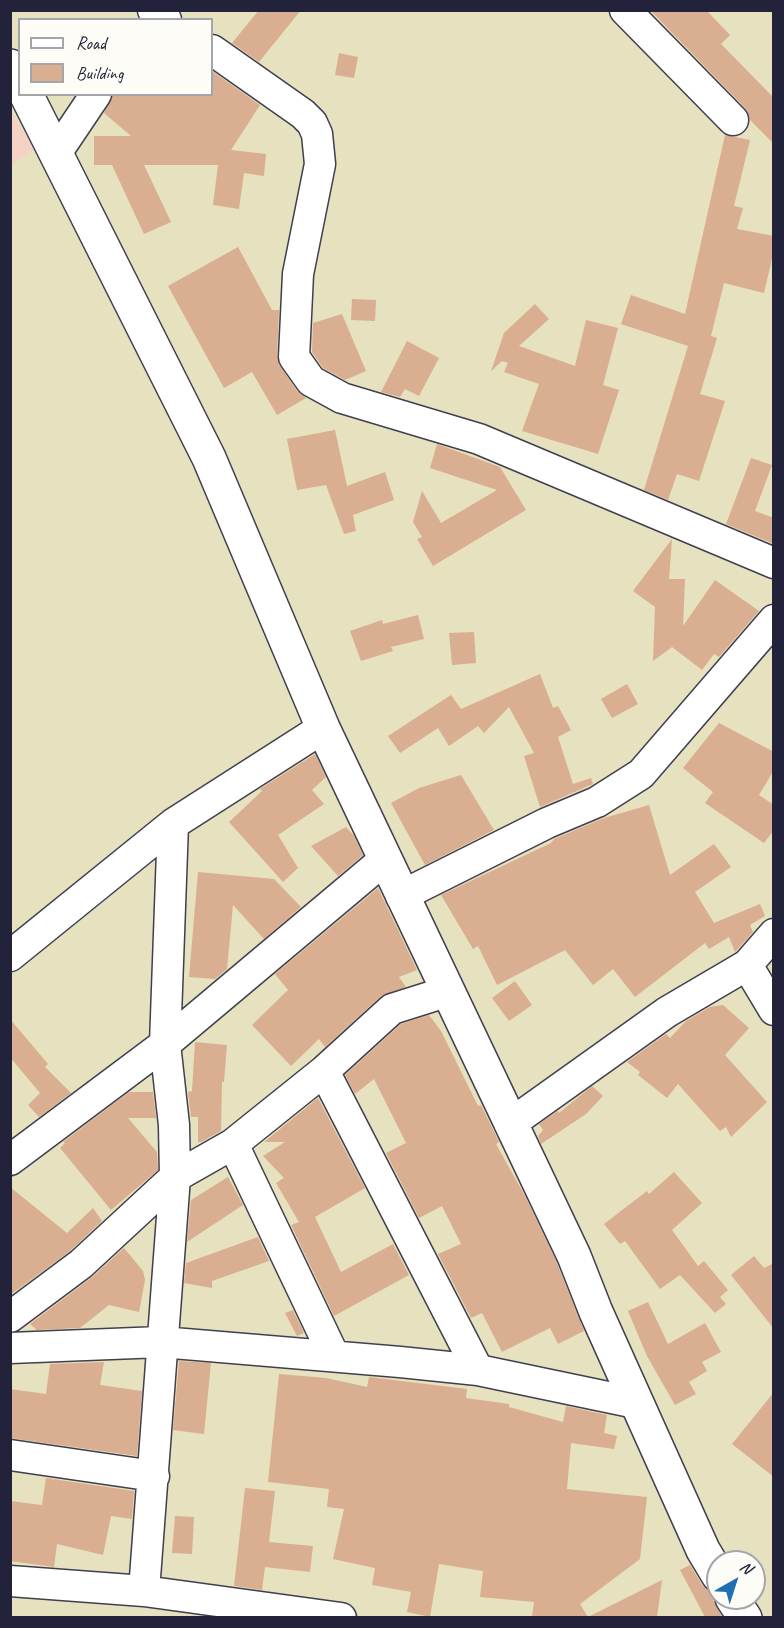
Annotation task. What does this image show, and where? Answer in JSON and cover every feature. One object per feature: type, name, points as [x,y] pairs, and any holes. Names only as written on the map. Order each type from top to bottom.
[{"type":"main road","points":[[10,66],[18,79]]},
{"type":"main road","points":[[27,96],[209,458],[323,728],[573,1256],[636,1403],[706,1556]]},
{"type":"street","points":[[625,10],[733,120]]},
{"type":"street","points":[[213,51],[303,114],[312,123],[317,134],[320,164],[298,274],[294,357],[311,381],[336,396],[479,439],[774,563]]},
{"type":"street","points":[[57,152],[95,96]]},
{"type":"street","points":[[401,896],[547,823],[597,802],[641,774],[774,620]]},
{"type":"street","points":[[10,956],[173,824],[323,728]]},
{"type":"street","points":[[144,1591],[175,1177],[174,1125],[165,1044],[173,824]]},
{"type":"street","points":[[10,1160],[165,1044],[384,860]]},
{"type":"street","points":[[510,1124],[667,1012],[747,965],[774,934]]},
{"type":"street","points":[[747,965],[774,1010]]},
{"type":"street","points":[[10,1317],[81,1264],[175,1177],[233,1144],[324,1071],[392,1009],[449,991]]},
{"type":"street","points":[[324,1071],[478,1370]]},
{"type":"street","points":[[233,1144],[334,1356]]},
{"type":"street","points":[[10,1348],[161,1342],[334,1356],[478,1370],[636,1403]]},
{"type":"street","points":[[10,1455],[154,1476]]},
{"type":"street","points":[[10,1581],[144,1591],[341,1617]]},
{"type":"shaded area","points":[[10,110],[34,149],[11,166],[10,166]]},
{"type":"building","points":[[259,10],[301,10],[259,62],[232,43]]},
{"type":"building","points":[[650,10],[706,10],[730,35],[721,44],[774,98],[774,144],[750,120],[745,108]]},
{"type":"building","points":[[339,53],[358,57],[354,78],[335,75]]},
{"type":"building","points":[[213,72],[260,105],[231,150],[266,154],[264,176],[244,173],[239,209],[213,205],[218,165],[144,165],[171,222],[144,234],[112,165],[94,165],[94,136],[131,136],[104,113],[112,96],[213,96]]},
{"type":"building","points":[[725,135],[750,140],[734,206],[743,208],[737,229],[774,236],[774,250],[764,293],[724,283],[711,336],[717,338],[700,394],[725,401],[699,481],[677,474],[668,500],[644,490],[688,346],[621,324],[631,295],[685,314]]},
{"type":"building","points":[[238,247],[272,310],[279,310],[277,356],[280,366],[297,391],[306,398],[277,415],[252,372],[224,388],[168,286]]},
{"type":"building","points":[[352,299],[376,300],[375,321],[351,320]]},
{"type":"building","points":[[535,304],[549,319],[519,346],[575,366],[586,320],[618,328],[603,385],[619,390],[598,454],[522,431],[539,384],[504,372],[508,363],[502,361],[491,371],[504,333]]},
{"type":"building","points":[[342,314],[366,371],[345,380],[323,368],[312,352],[313,323]]},
{"type":"building","points":[[407,341],[439,358],[419,396],[405,389],[400,397],[381,392]]},
{"type":"building","points":[[335,430],[347,486],[385,472],[394,500],[353,515],[356,531],[344,534],[326,485],[297,490],[287,439]]},
{"type":"building","points":[[437,444],[500,467],[526,510],[433,566],[417,539],[422,537],[413,522],[422,491],[441,523],[497,490],[430,468]]},
{"type":"building","points":[[751,458],[772,465],[755,511],[774,518],[774,544],[726,524]]},
{"type":"building","points":[[672,539],[669,579],[685,579],[683,626],[715,580],[759,611],[719,657],[714,654],[702,670],[672,647],[653,661],[655,607],[633,591]]},
{"type":"building","points":[[418,615],[424,639],[391,647],[393,651],[361,661],[350,631],[382,620],[383,624]]},
{"type":"building","points":[[474,632],[476,663],[452,665],[449,633]]},
{"type":"building","points":[[540,674],[553,708],[558,706],[571,730],[558,737],[573,784],[591,778],[593,784],[540,807],[524,756],[534,753],[509,707],[484,733],[478,726],[449,746],[438,728],[400,753],[388,736],[451,695],[461,709]]},
{"type":"building","points":[[627,684],[638,704],[612,718],[601,699]]},
{"type":"building","points":[[719,723],[774,752],[774,770],[759,795],[774,805],[774,830],[764,843],[705,803],[713,792],[683,768]]},
{"type":"building","points":[[315,754],[326,777],[312,790],[324,804],[278,835],[298,868],[283,882],[229,822],[262,791],[260,789]]},
{"type":"building","points":[[461,775],[494,830],[425,865],[391,803],[419,788]]},
{"type":"building","points":[[649,805],[670,875],[714,844],[731,867],[695,892],[714,923],[760,904],[765,916],[750,925],[753,932],[735,952],[729,937],[709,949],[705,943],[635,997],[613,969],[593,985],[565,950],[497,985],[478,946],[473,949],[441,895],[551,843],[554,839],[604,818]]},
{"type":"building","points":[[346,827],[354,836],[363,855],[338,876],[311,846]]},
{"type":"building","points":[[198,872],[274,879],[301,907],[264,939],[233,905],[227,969],[215,979],[189,977]]},
{"type":"building","points":[[378,888],[417,970],[399,977],[406,987],[381,996],[325,1047],[319,1039],[291,1066],[252,1025],[288,990],[275,974]]},
{"type":"building","points":[[515,981],[532,1005],[509,1021],[492,998]]},
{"type":"building","points":[[723,1005],[749,1028],[725,1055],[767,1102],[731,1137],[726,1127],[720,1131],[678,1084],[667,1098],[638,1075],[640,1072],[627,1062],[666,1034],[670,1038],[686,1021],[710,1007]]},
{"type":"building","points":[[429,1015],[441,1031],[478,1106],[481,1105],[499,1142],[496,1144],[525,1196],[557,1263],[584,1331],[558,1344],[550,1328],[502,1352],[482,1313],[471,1318],[438,1254],[461,1244],[442,1206],[419,1218],[386,1153],[406,1143],[374,1079],[355,1094],[345,1075],[401,1024]]},
{"type":"building","points":[[10,1019],[48,1064],[45,1067],[71,1093],[39,1117],[28,1105],[40,1093],[10,1057]]},
{"type":"building","points":[[195,1042],[227,1045],[224,1082],[222,1082],[221,1131],[201,1142],[198,1142],[198,1117],[191,1117],[188,1092],[192,1091]]},
{"type":"building","points":[[592,1086],[603,1096],[586,1114],[541,1144],[538,1136],[543,1130],[539,1124],[558,1111],[559,1113]]},
{"type":"building","points":[[129,1092],[153,1092],[156,1118],[128,1118],[157,1152],[158,1170],[111,1210],[60,1148],[65,1143],[63,1142]]},
{"type":"building","points":[[318,1098],[365,1188],[315,1217],[341,1272],[393,1244],[409,1275],[334,1316],[291,1225],[299,1222],[276,1183],[284,1178],[263,1156],[285,1142],[264,1142]]},
{"type":"building","points":[[674,1172],[702,1203],[672,1230],[698,1266],[704,1261],[728,1290],[720,1297],[726,1304],[715,1313],[680,1275],[660,1289],[625,1241],[620,1244],[604,1224],[647,1191],[649,1194]]},
{"type":"building","points":[[228,1177],[243,1205],[187,1242],[191,1200]]},
{"type":"building","points":[[10,1187],[67,1233],[93,1208],[102,1221],[70,1251],[10,1295]]},
{"type":"building","points":[[258,1237],[269,1261],[212,1281],[212,1288],[184,1283],[186,1263]]},
{"type":"building","points":[[124,1248],[143,1271],[145,1280],[139,1312],[109,1305],[80,1328],[37,1330],[30,1324],[91,1278]]},
{"type":"building","points":[[754,1256],[764,1268],[774,1263],[774,1329],[731,1275]]},
{"type":"building","points":[[648,1302],[668,1344],[705,1323],[721,1352],[702,1362],[707,1371],[689,1382],[696,1394],[675,1405],[647,1356],[628,1311]]},
{"type":"building","points":[[293,1310],[304,1333],[297,1336],[285,1313]]},
{"type":"building","points":[[179,1361],[211,1363],[204,1434],[173,1430]]},
{"type":"building","points":[[104,1362],[100,1385],[142,1391],[137,1456],[10,1438],[10,1389],[46,1394],[50,1364]]},
{"type":"building","points":[[279,1374],[326,1378],[367,1387],[369,1377],[467,1389],[466,1398],[509,1404],[509,1407],[563,1422],[566,1406],[607,1415],[604,1433],[617,1436],[614,1449],[571,1443],[567,1489],[647,1497],[640,1559],[580,1604],[588,1617],[532,1617],[534,1602],[480,1597],[483,1571],[439,1564],[430,1617],[407,1612],[411,1592],[372,1585],[375,1568],[333,1559],[344,1509],[327,1507],[329,1489],[268,1482]]},
{"type":"building","points":[[774,1392],[774,1477],[732,1444]]},
{"type":"building","points":[[46,1478],[134,1491],[132,1519],[111,1516],[103,1555],[57,1544],[54,1567],[10,1561],[10,1501],[42,1505]]},
{"type":"building","points":[[245,1488],[275,1491],[269,1542],[313,1546],[310,1572],[265,1567],[262,1590],[234,1586]]},
{"type":"building","points":[[175,1516],[194,1517],[192,1554],[172,1553]]},
{"type":"building","points":[[690,1565],[706,1588],[706,1610],[718,1610],[722,1617],[705,1617],[680,1570]]},
{"type":"building","points":[[662,1580],[657,1617],[588,1617]]}]
